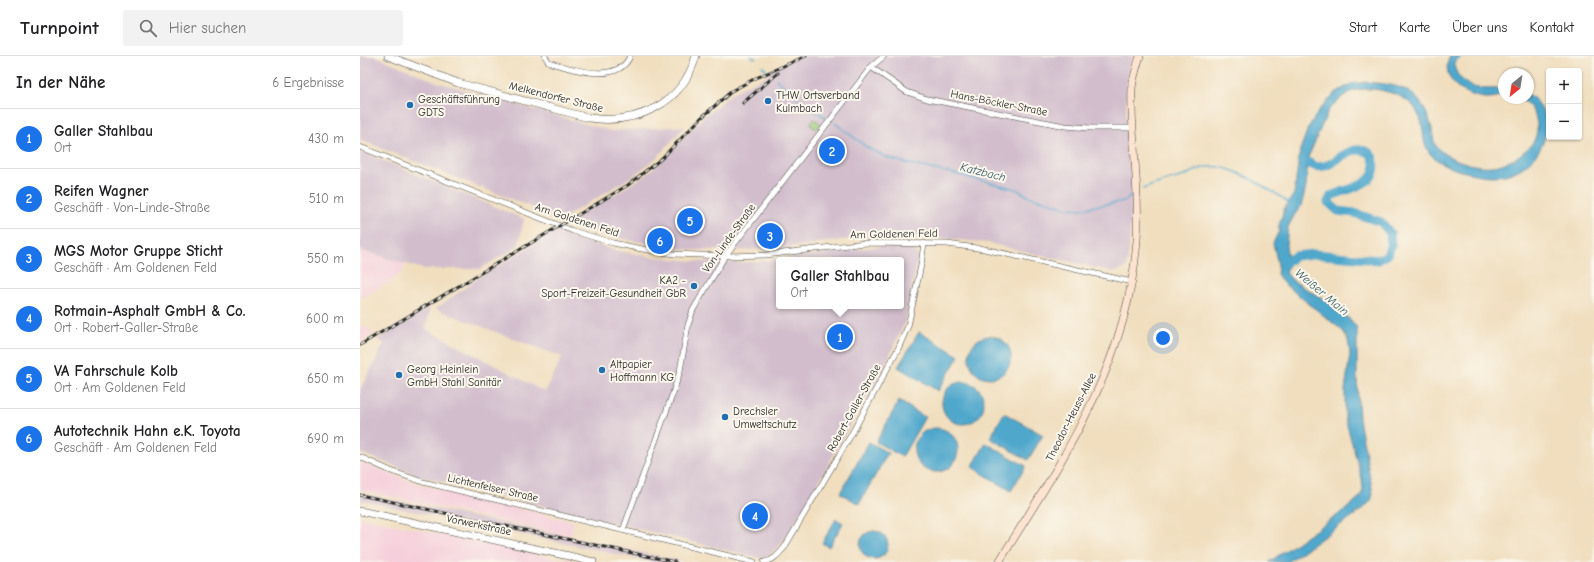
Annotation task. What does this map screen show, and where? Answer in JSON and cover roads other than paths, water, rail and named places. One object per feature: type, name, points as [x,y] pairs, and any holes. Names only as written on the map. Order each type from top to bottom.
[{"type":"main road","name":"Theodor-Heuss-Allee","points":[[999,562],[1054,475],[1096,396],[1114,352],[1132,282],[1136,252],[1138,205],[1132,88],[1140,56]]},
{"type":"street","name":"Melkendorfer Straße","points":[[388,56],[458,83],[588,118],[619,120],[636,116],[665,102],[676,92],[693,64],[696,56]]},
{"type":"street","points":[[545,56],[551,63],[592,73],[608,72],[624,66],[630,56]]},
{"type":"street","name":"Von-Linde-Straße","points":[[623,530],[680,371],[688,325],[693,310],[725,256],[871,67],[884,56]]},
{"type":"street","name":"Hans-Böckler-Straße","points":[[871,67],[907,92],[927,98],[1065,126],[1090,128],[1133,128]]},
{"type":"street","name":"Am Goldenen Feld","points":[[360,147],[573,231],[595,238],[642,249],[674,254],[725,256],[766,254],[865,243],[947,244],[984,249],[1132,282]]},
{"type":"street","name":"Robert-Galler-Straße","points":[[764,562],[777,556],[784,548],[851,435],[898,349],[908,326],[921,265],[924,243]]},
{"type":"street","name":"Lichtenfelser Straße","points":[[360,458],[391,471],[424,482],[623,530]]},
{"type":"street","name":"Vorwerkstraße","points":[[360,512],[592,562]]},
{"type":"street","points":[[623,530],[754,562]]},
{"type":"water","points":[[1450,56],[1462,56],[1454,62],[1458,75],[1469,85],[1474,87],[1498,89],[1498,96],[1491,98],[1481,97],[1464,91],[1451,80],[1447,65]]},
{"type":"water","points":[[1367,82],[1384,84],[1401,88],[1411,93],[1422,104],[1427,114],[1432,129],[1434,142],[1437,147],[1449,157],[1470,164],[1488,166],[1505,163],[1514,159],[1529,147],[1534,141],[1537,127],[1534,112],[1527,104],[1534,104],[1534,99],[1543,112],[1546,123],[1546,133],[1538,153],[1522,168],[1506,175],[1486,176],[1457,170],[1434,158],[1426,147],[1422,123],[1416,110],[1405,99],[1390,92],[1372,89],[1355,90],[1342,97],[1328,111],[1308,158],[1306,187],[1301,206],[1288,227],[1286,245],[1289,266],[1286,269],[1287,274],[1293,281],[1328,302],[1337,312],[1350,319],[1357,328],[1359,419],[1373,493],[1371,501],[1360,511],[1288,562],[1269,562],[1345,510],[1360,497],[1363,490],[1362,479],[1345,418],[1345,391],[1350,354],[1348,340],[1343,331],[1283,283],[1277,274],[1278,265],[1273,243],[1279,231],[1279,225],[1285,207],[1294,194],[1300,150],[1308,128],[1320,109],[1335,93],[1351,84]]},
{"type":"water","points":[[919,332],[959,356],[938,391],[898,367]]},
{"type":"water","points":[[986,336],[994,336],[1002,339],[1008,345],[1011,357],[1008,369],[1002,375],[994,378],[986,378],[978,375],[972,369],[969,361],[969,353],[972,345],[978,339]]},
{"type":"water","points":[[959,382],[967,382],[975,385],[981,391],[984,403],[981,415],[975,421],[967,424],[959,424],[951,421],[945,415],[942,407],[942,399],[945,391],[951,385]]},
{"type":"water","points":[[899,401],[925,417],[902,457],[876,442]]},
{"type":"water","points":[[1004,413],[1043,435],[1028,460],[990,438]]},
{"type":"water","points":[[936,428],[948,432],[954,438],[958,450],[954,462],[948,468],[936,472],[924,468],[918,462],[914,450],[918,438],[924,432]]},
{"type":"water","points":[[869,442],[888,453],[859,504],[840,493]]},
{"type":"water","points":[[986,443],[1026,466],[1011,491],[972,467]]},
{"type":"water","points":[[836,519],[843,523],[829,547],[822,543]]},
{"type":"water","points":[[874,531],[884,535],[888,545],[884,555],[874,559],[864,555],[860,545],[864,535]]},
{"type":"waterway","name":"Katzbach","points":[[751,56],[755,58]]},
{"type":"waterway","name":"Katzbach","points":[[762,66],[767,71]]},
{"type":"waterway","name":"Katzbach","points":[[776,79],[805,104],[825,117]]},
{"type":"waterway","name":"Katzbach","points":[[835,123],[868,148],[888,158],[1016,189],[1028,196],[1064,207],[1080,209],[1124,201],[1132,196]]},
{"type":"waterway","points":[[1284,264],[1295,256],[1314,254],[1378,260],[1387,255],[1391,246],[1390,233],[1381,222],[1354,213],[1338,211],[1328,202],[1331,196],[1360,185],[1372,176],[1374,162],[1373,157],[1368,152],[1360,150],[1353,151],[1334,162],[1321,167],[1314,166],[1304,160]]},
{"type":"waterway","name":"Katzbach","points":[[1143,189],[1184,176],[1201,168],[1217,167],[1239,173],[1290,203]]},
{"type":"railway","points":[[360,345],[628,185],[662,158],[701,118],[733,90],[806,56]]},
{"type":"railway","points":[[743,103],[778,73]]},
{"type":"railway","points":[[360,495],[675,562]]},
{"type":"place","name":"THW Ortsverband Kulmbach","points":[[768,101]]},
{"type":"place","name":"Geschäftsführung GDTS","points":[[410,105]]},
{"type":"place","name":"Reifen Wagner","points":[[832,151]]},
{"type":"place","name":"VA Fahrschule Kolb","points":[[690,221]]},
{"type":"place","name":"MGS Motor Gruppe Sticht","points":[[770,236]]},
{"type":"place","name":"Autotechnik Hahn e.K. Toyota","points":[[660,241]]},
{"type":"place","name":"KA2 - Sport-Freizeit-Gesundheit GbR","points":[[694,286]]},
{"type":"place","name":"Galler Stahlbau","points":[[840,337]]},
{"type":"place","name":"Altpapier Hoffmann KG","points":[[602,370]]},
{"type":"place","name":"Georg Heinlein GmbH Stahl Sanitär","points":[[399,375]]},
{"type":"place","name":"Drechsler Umweltschutz","points":[[725,417]]},
{"type":"place","name":"Rotmain-Asphalt GmbH & Co.","points":[[755,516]]},
{"type":"water label","name":"Weißer Main","points":[[1322,292]]}]
